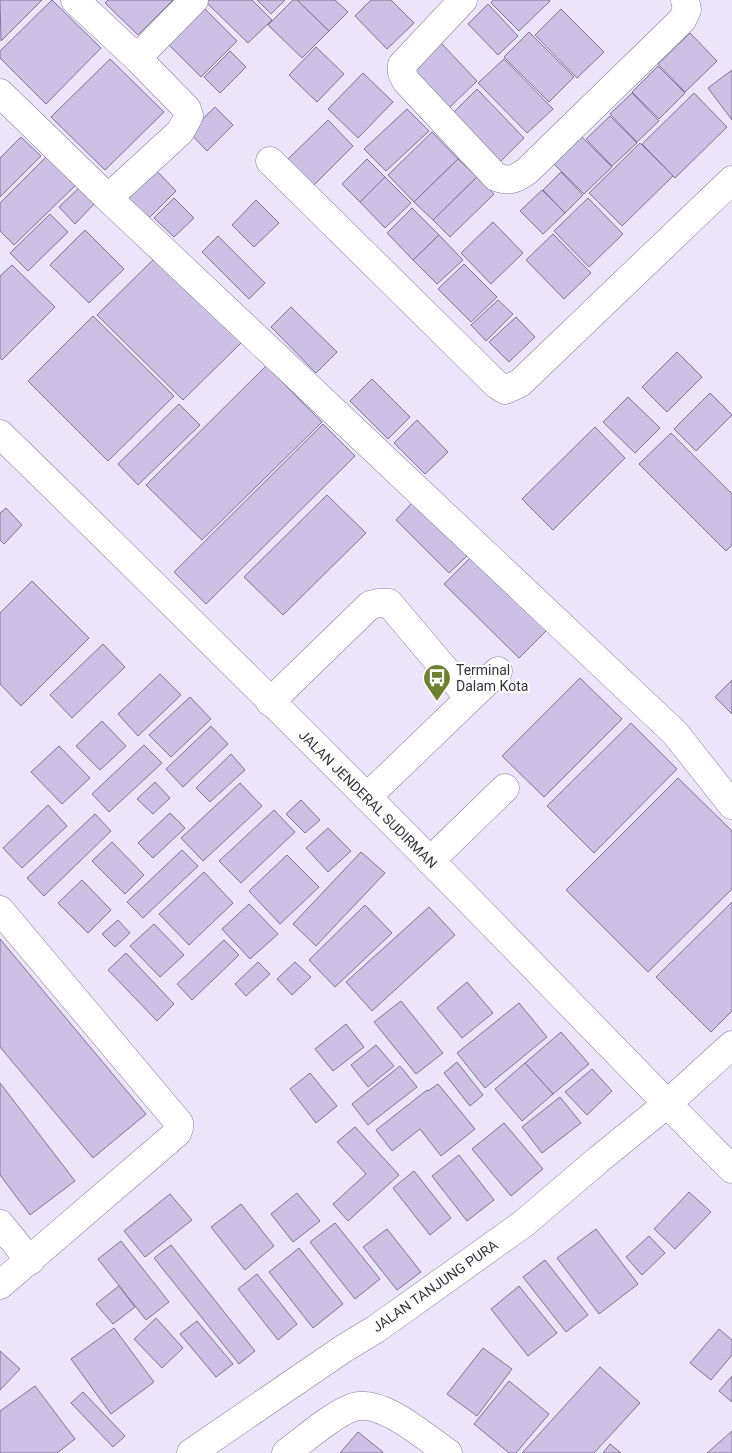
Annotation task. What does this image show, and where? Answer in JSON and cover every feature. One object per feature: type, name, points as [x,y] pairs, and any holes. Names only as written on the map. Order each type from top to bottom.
[{"type":"street","points":[[75,0],[181,101],[187,109],[189,116],[180,132],[108,198]]},
{"type":"street","points":[[137,58],[194,0]]},
{"type":"street","points":[[463,0],[402,65],[402,73],[406,82],[496,177],[505,181],[515,180],[527,171],[682,20],[687,10],[685,0]]},
{"type":"street","points":[[0,93],[108,198],[676,733],[732,805]]},
{"type":"street","points":[[270,161],[497,385],[505,390],[520,383],[732,180]]},
{"type":"street","name":"JALAN JENDERAL SUDIRMAN","points":[[0,434],[173,602],[270,702],[430,860],[732,1169]]},
{"type":"street","points":[[270,702],[370,605],[379,602],[389,604],[469,698]]},
{"type":"street","points":[[367,797],[498,671]]},
{"type":"street","points":[[430,860],[505,788]]},
{"type":"street","points":[[0,910],[179,1123],[177,1133],[0,1285]]},
{"type":"street","name":"JALAN TANJUNG PURA","points":[[191,1453],[343,1349],[376,1329],[523,1224],[667,1104],[732,1045]]},
{"type":"street","points":[[0,1224],[30,1261]]},
{"type":"street","points":[[286,1453],[342,1412],[356,1406],[373,1406],[390,1412],[448,1453]]},
{"type":"building","points":[[0,0],[42,0],[1,41]]},
{"type":"building","points":[[52,0],[101,48],[46,104],[0,58],[0,51]]},
{"type":"building","points":[[108,0],[173,0],[138,35],[105,3]]},
{"type":"building","points":[[208,0],[252,0],[272,20],[248,43],[206,2]]},
{"type":"building","points":[[257,0],[285,0],[271,14]]},
{"type":"building","points":[[293,0],[297,0],[329,31],[302,58],[268,25]]},
{"type":"building","points":[[297,0],[335,0],[348,12],[329,31]]},
{"type":"building","points":[[371,0],[391,0],[414,23],[387,49],[355,16]]},
{"type":"building","points":[[493,0],[550,1],[519,31],[491,3]]},
{"type":"building","points":[[488,4],[518,36],[498,55],[468,24]]},
{"type":"building","points":[[203,7],[237,41],[201,77],[167,43]]},
{"type":"building","points":[[561,9],[604,52],[577,78],[535,35]]},
{"type":"building","points":[[529,32],[574,77],[549,102],[504,57]]},
{"type":"building","points":[[690,33],[717,61],[685,92],[658,64]]},
{"type":"building","points":[[441,43],[477,81],[448,109],[412,72]]},
{"type":"building","points":[[316,47],[344,74],[317,102],[289,75]]},
{"type":"building","points":[[230,51],[246,67],[220,93],[204,77]]},
{"type":"building","points":[[110,59],[164,112],[105,170],[51,117]]},
{"type":"building","points":[[504,59],[553,109],[527,133],[478,83]]},
{"type":"building","points":[[658,66],[685,93],[659,119],[632,92]]},
{"type":"building","points":[[732,70],[732,120],[708,88]]},
{"type":"building","points":[[363,73],[393,102],[358,138],[328,109]]},
{"type":"building","points":[[477,89],[524,138],[498,164],[450,116]]},
{"type":"building","points":[[632,93],[659,121],[637,142],[610,114]]},
{"type":"building","points":[[694,93],[727,127],[675,178],[642,144]]},
{"type":"building","points":[[215,107],[233,125],[207,151],[189,132]]},
{"type":"building","points":[[407,109],[429,131],[386,171],[364,149]]},
{"type":"building","points":[[610,116],[637,143],[612,166],[586,139]]},
{"type":"building","points":[[328,120],[353,146],[313,186],[287,160]]},
{"type":"building","points":[[432,132],[458,159],[414,202],[388,175]]},
{"type":"building","points":[[21,137],[41,156],[0,197],[0,158]]},
{"type":"building","points":[[582,137],[612,167],[584,194],[554,164]]},
{"type":"building","points":[[640,143],[673,176],[622,226],[589,193]]},
{"type":"building","points":[[48,155],[77,184],[14,245],[0,231],[0,203]]},
{"type":"building","points":[[367,159],[385,177],[360,202],[342,184]]},
{"type":"building","points":[[458,159],[477,177],[433,220],[414,202]]},
{"type":"building","points":[[151,165],[176,191],[144,223],[119,198]]},
{"type":"building","points":[[561,172],[583,195],[565,213],[543,190]]},
{"type":"building","points":[[385,177],[411,203],[385,228],[360,202]]},
{"type":"building","points":[[477,177],[494,194],[450,237],[433,220]]},
{"type":"building","points":[[82,185],[97,201],[75,224],[59,207]]},
{"type":"building","points":[[542,190],[565,213],[543,234],[520,211]]},
{"type":"building","points":[[174,198],[194,218],[174,237],[154,218]]},
{"type":"building","points":[[588,198],[623,234],[589,267],[554,231]]},
{"type":"building","points":[[256,200],[279,223],[254,247],[232,225]]},
{"type":"building","points":[[412,208],[439,235],[413,260],[387,233]]},
{"type":"building","points":[[50,214],[68,232],[28,271],[10,253]]},
{"type":"building","points":[[493,222],[523,253],[491,284],[461,253]]},
{"type":"building","points":[[85,230],[124,269],[89,303],[50,265]]},
{"type":"building","points":[[553,234],[591,273],[564,299],[526,260]]},
{"type":"building","points":[[439,235],[463,260],[437,284],[413,260]]},
{"type":"building","points":[[218,236],[265,283],[249,299],[202,252]]},
{"type":"building","points":[[156,257],[242,342],[183,400],[97,315]]},
{"type":"building","points":[[464,264],[497,297],[471,322],[438,289]]},
{"type":"building","points":[[12,265],[55,307],[2,360],[0,358],[0,276]]},
{"type":"building","points":[[498,300],[513,314],[486,341],[471,325]]},
{"type":"building","points":[[291,307],[337,352],[316,373],[271,327]]},
{"type":"building","points":[[93,316],[174,396],[108,461],[28,381]]},
{"type":"building","points":[[516,317],[535,337],[509,362],[489,342]]},
{"type":"building","points":[[677,352],[702,377],[667,412],[642,387]]},
{"type":"building","points":[[266,366],[322,422],[202,540],[146,485]]},
{"type":"building","points":[[372,379],[410,417],[388,439],[350,401]]},
{"type":"building","points":[[710,393],[732,415],[696,451],[674,429]]},
{"type":"building","points":[[628,397],[660,428],[635,453],[603,422]]},
{"type":"building","points":[[179,404],[200,425],[138,485],[118,464]]},
{"type":"building","points":[[417,420],[448,452],[425,474],[394,443]]},
{"type":"building","points":[[323,424],[355,456],[206,604],[174,572]]},
{"type":"building","points":[[595,427],[625,458],[553,530],[522,499]]},
{"type":"building","points":[[671,433],[732,494],[732,545],[726,551],[639,464]]},
{"type":"building","points":[[327,495],[366,533],[283,615],[244,577]]},
{"type":"building","points":[[413,502],[467,556],[449,573],[396,520]]},
{"type":"building","points":[[6,508],[22,525],[4,544],[0,540],[0,513]]},
{"type":"building","points":[[476,552],[551,626],[519,658],[444,584]]},
{"type":"building","points":[[32,581],[89,638],[21,706],[0,684],[0,613]]},
{"type":"building","points":[[103,644],[125,667],[72,718],[50,695]]},
{"type":"building","points":[[160,674],[181,695],[138,736],[118,714]]},
{"type":"building","points":[[580,678],[622,719],[544,797],[502,756]]},
{"type":"building","points":[[732,680],[732,714],[715,697]]},
{"type":"building","points":[[190,697],[211,719],[171,757],[149,735]]},
{"type":"building","points":[[102,721],[126,746],[100,770],[76,746]]},
{"type":"building","points":[[631,723],[677,769],[594,853],[547,806]]},
{"type":"building","points":[[211,726],[228,744],[183,787],[166,769]]},
{"type":"building","points":[[144,745],[162,763],[109,812],[92,794]]},
{"type":"building","points":[[59,746],[90,778],[62,804],[31,772]]},
{"type":"building","points":[[231,754],[245,770],[210,802],[196,788]]},
{"type":"building","points":[[678,778],[732,831],[732,889],[648,972],[566,890]]},
{"type":"building","points":[[155,782],[170,798],[153,814],[137,799]]},
{"type":"building","points":[[240,783],[262,806],[203,861],[181,838]]},
{"type":"building","points":[[301,800],[320,820],[305,833],[286,814]]},
{"type":"building","points":[[48,805],[67,826],[22,868],[3,848]]},
{"type":"building","points":[[274,810],[295,832],[241,883],[219,861]]},
{"type":"building","points":[[170,813],[185,828],[153,858],[138,843]]},
{"type":"building","points":[[95,814],[111,831],[44,896],[27,878]]},
{"type":"building","points":[[328,828],[351,851],[328,872],[306,848]]},
{"type":"building","points":[[112,842],[144,875],[125,894],[92,861]]},
{"type":"building","points":[[182,850],[198,866],[143,918],[127,902]]},
{"type":"building","points":[[361,852],[385,873],[316,946],[293,924]]},
{"type":"building","points":[[287,855],[319,887],[280,924],[249,891]]},
{"type":"building","points":[[204,872],[233,903],[189,945],[159,914]]},
{"type":"building","points":[[82,880],[111,910],[88,933],[58,903]]},
{"type":"building","points":[[732,902],[732,1011],[711,1032],[656,977]]},
{"type":"building","points":[[249,904],[278,934],[250,959],[222,929]]},
{"type":"building","points":[[365,905],[392,933],[335,987],[309,960]]},
{"type":"building","points":[[429,907],[455,935],[372,1011],[346,982]]},
{"type":"building","points":[[118,920],[130,933],[115,947],[102,934]]},
{"type":"building","points":[[154,924],[184,955],[160,977],[130,946]]},
{"type":"building","points":[[0,939],[146,1114],[93,1158],[0,1047]]},
{"type":"building","points":[[224,940],[239,955],[192,1000],[177,984]]},
{"type":"building","points":[[126,953],[174,1004],[157,1021],[108,970]]},
{"type":"building","points":[[258,962],[270,974],[246,996],[235,984]]},
{"type":"building","points":[[295,962],[311,977],[292,995],[277,979]]},
{"type":"building","points":[[467,982],[493,1013],[462,1038],[437,1008]]},
{"type":"building","points":[[401,1001],[443,1053],[416,1074],[374,1022]]},
{"type":"building","points":[[519,1003],[547,1037],[485,1088],[457,1053]]},
{"type":"building","points":[[346,1024],[364,1047],[333,1071],[315,1049]]},
{"type":"building","points":[[561,1032],[589,1064],[553,1094],[525,1063]]},
{"type":"building","points":[[376,1045],[394,1066],[368,1087],[351,1065]]},
{"type":"building","points":[[457,1062],[483,1095],[470,1106],[444,1073]]},
{"type":"building","points":[[525,1063],[553,1094],[522,1121],[495,1089]]},
{"type":"building","points":[[400,1066],[417,1087],[368,1125],[352,1104]]},
{"type":"building","points":[[592,1069],[612,1091],[587,1115],[565,1092]]},
{"type":"building","points":[[310,1073],[337,1106],[316,1123],[290,1089]]},
{"type":"building","points":[[0,1083],[75,1181],[30,1215],[0,1175]]},
{"type":"building","points":[[438,1084],[475,1129],[441,1156],[420,1129],[392,1151],[376,1130],[427,1090]]},
{"type":"building","points":[[560,1097],[581,1123],[542,1153],[522,1127]]},
{"type":"building","points":[[504,1123],[543,1169],[511,1196],[472,1149]]},
{"type":"building","points":[[355,1127],[399,1175],[348,1221],[333,1204],[366,1174],[337,1142]]},
{"type":"building","points":[[459,1155],[494,1200],[467,1221],[432,1176]]},
{"type":"building","points":[[414,1171],[451,1218],[430,1235],[393,1188]]},
{"type":"building","points":[[689,1192],[711,1212],[675,1249],[654,1229]]},
{"type":"building","points":[[297,1193],[320,1221],[293,1242],[271,1214]]},
{"type":"building","points":[[170,1194],[192,1220],[145,1257],[124,1231]]},
{"type":"building","points":[[241,1204],[274,1246],[245,1270],[211,1227]]},
{"type":"building","points":[[335,1223],[380,1279],[355,1299],[310,1242]]},
{"type":"building","points":[[387,1229],[421,1272],[397,1290],[363,1247]]},
{"type":"building","points":[[596,1229],[638,1284],[599,1314],[557,1258]]},
{"type":"building","points":[[649,1236],[665,1253],[642,1275],[626,1257]]},
{"type":"building","points":[[121,1241],[169,1302],[146,1320],[98,1259]]},
{"type":"building","points":[[171,1245],[255,1351],[239,1364],[154,1258]]},
{"type":"building","points":[[299,1248],[343,1304],[313,1328],[269,1272]]},
{"type":"building","points":[[545,1260],[588,1315],[566,1332],[523,1277]]},
{"type":"building","points":[[257,1274],[297,1324],[278,1340],[238,1289]]},
{"type":"building","points":[[119,1286],[135,1307],[113,1324],[96,1304]]},
{"type":"building","points":[[519,1286],[557,1333],[528,1356],[491,1309]]},
{"type":"building","points":[[156,1318],[183,1348],[162,1368],[134,1339]]},
{"type":"building","points":[[197,1321],[233,1364],[216,1377],[180,1334]]},
{"type":"building","points":[[114,1328],[154,1382],[111,1414],[71,1359]]},
{"type":"building","points":[[719,1329],[732,1340],[732,1355],[711,1380],[690,1363]]},
{"type":"building","points":[[483,1348],[512,1369],[477,1416],[447,1394]]},
{"type":"building","points":[[0,1351],[20,1369],[0,1390]]},
{"type":"building","points":[[600,1367],[640,1403],[594,1453],[522,1453]]},
{"type":"building","points":[[732,1376],[732,1402],[719,1391]]},
{"type":"building","points":[[509,1381],[549,1414],[516,1453],[509,1453],[474,1424]]},
{"type":"building","points":[[35,1386],[75,1439],[57,1453],[0,1453],[0,1411]]},
{"type":"building","points":[[83,1392],[125,1436],[113,1447],[71,1403]]},
{"type":"building","points":[[732,1431],[732,1453],[707,1453]]},
{"type":"building","points":[[358,1432],[383,1452],[340,1453]]},
{"type":"building","points":[[610,1444],[621,1453],[603,1453]]},
{"type":"place","name":"Terminal Dalam Kota","points":[[437,702]]}]
